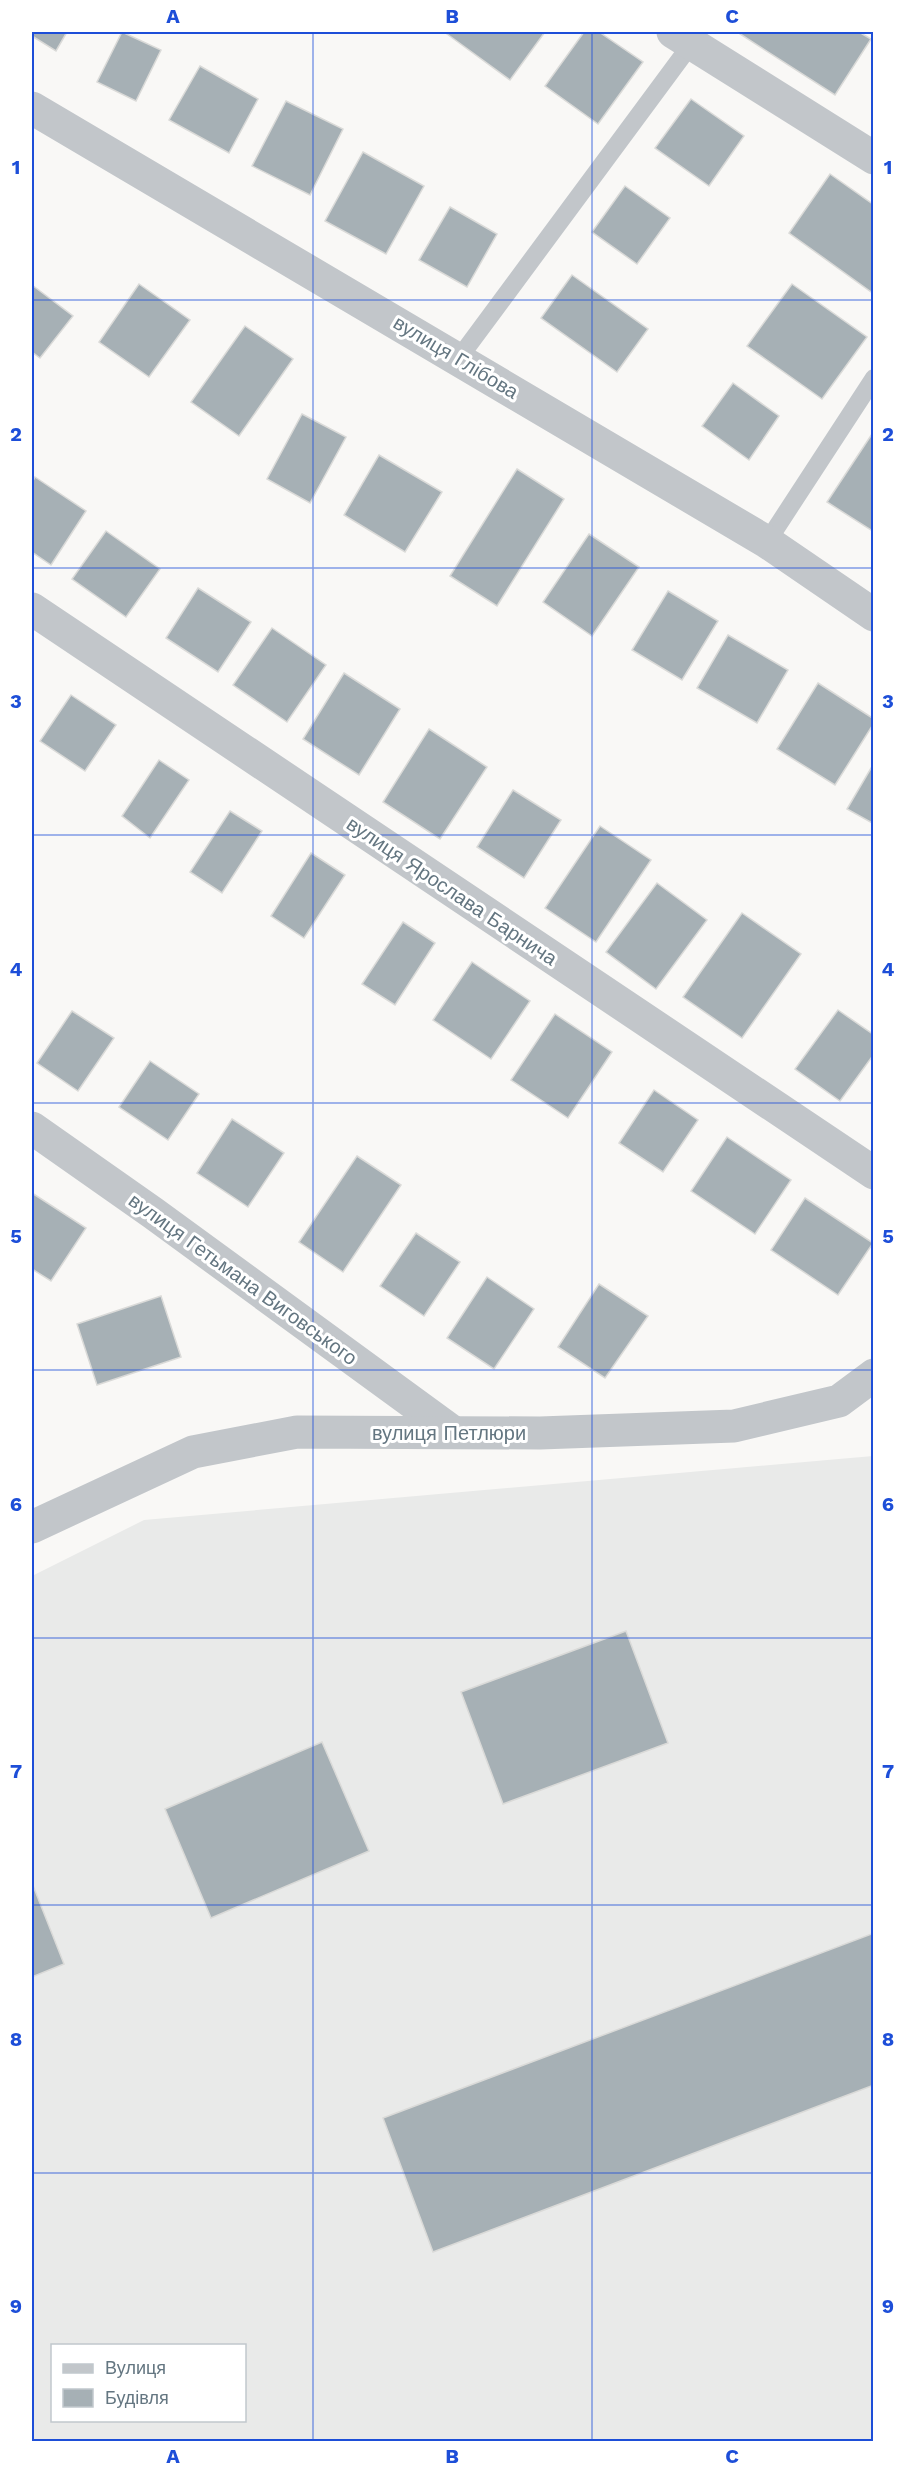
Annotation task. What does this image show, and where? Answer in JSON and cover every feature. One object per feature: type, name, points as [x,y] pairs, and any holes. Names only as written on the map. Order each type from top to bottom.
[{"type":"street","points":[[689,35],[873,158]]},
{"type":"street","name":"вулиця Глібова","points":[[32,108],[459,358],[767,542],[873,615]]},
{"type":"street","name":"вулиця Ярослава Барнича","points":[[32,609],[873,1173]]},
{"type":"street","name":"вулиця Гетьмана Виговського","points":[[32,1128],[153,1213],[453,1432]]},
{"type":"street","name":"вулиця Петлюри","points":[[32,1527],[193,1452],[297,1432],[540,1434],[734,1426],[839,1401],[873,1376]]},
{"type":"lane","points":[[459,358],[689,35]]},
{"type":"lane","points":[[767,542],[873,378]]},
{"type":"shaded area","points":[[873,1456],[873,2441],[32,2442],[32,1576],[144,1520]]},
{"type":"building","points":[[32,32],[67,32],[56,51],[32,36]]},
{"type":"building","points":[[122,32],[161,50],[136,101],[97,82]]},
{"type":"building","points":[[449,32],[545,32],[510,80],[447,34]]},
{"type":"building","points":[[584,32],[599,32],[643,62],[598,124],[545,86]]},
{"type":"building","points":[[737,32],[859,32],[871,39],[835,95]]},
{"type":"building","points":[[200,66],[258,99],[229,153],[169,120]]},
{"type":"building","points":[[691,99],[744,136],[709,186],[655,148]]},
{"type":"building","points":[[286,101],[343,129],[310,195],[252,166]]},
{"type":"building","points":[[363,152],[424,186],[386,254],[325,221]]},
{"type":"building","points":[[830,174],[874,205],[874,294],[789,233]]},
{"type":"building","points":[[625,186],[670,218],[637,264],[592,232]]},
{"type":"building","points":[[450,207],[497,234],[467,287],[419,260]]},
{"type":"building","points":[[572,275],[648,329],[617,372],[541,318]]},
{"type":"building","points":[[139,284],[190,320],[149,377],[99,342]]},
{"type":"building","points":[[792,284],[867,337],[822,399],[747,346]]},
{"type":"building","points":[[32,285],[73,316],[40,358],[32,352]]},
{"type":"building","points":[[245,326],[293,359],[239,436],[191,402]]},
{"type":"building","points":[[733,383],[779,416],[749,460],[702,426]]},
{"type":"building","points":[[302,414],[346,437],[310,503],[267,479]]},
{"type":"building","points":[[872,434],[874,435],[874,532],[827,502]]},
{"type":"building","points":[[379,455],[442,492],[405,552],[344,515]]},
{"type":"building","points":[[517,469],[564,499],[497,606],[450,576]]},
{"type":"building","points":[[35,477],[86,511],[51,565],[32,552],[32,483]]},
{"type":"building","points":[[106,531],[160,569],[126,617],[72,579]]},
{"type":"building","points":[[589,534],[639,567],[592,636],[543,602]]},
{"type":"building","points":[[198,588],[251,622],[218,672],[166,638]]},
{"type":"building","points":[[668,591],[718,621],[682,680],[632,650]]},
{"type":"building","points":[[272,628],[326,665],[287,722],[233,685]]},
{"type":"building","points":[[728,635],[788,670],[757,723],[697,688]]},
{"type":"building","points":[[344,673],[400,709],[359,775],[303,739]]},
{"type":"building","points":[[818,683],[874,719],[874,723],[835,785],[777,749]]},
{"type":"building","points":[[71,695],[116,725],[85,771],[40,741]]},
{"type":"building","points":[[429,729],[487,767],[440,839],[383,802]]},
{"type":"building","points":[[159,760],[189,780],[150,838],[122,816]]},
{"type":"building","points":[[874,763],[874,824],[847,809]]},
{"type":"building","points":[[513,790],[561,820],[524,878],[477,847]]},
{"type":"building","points":[[230,811],[262,831],[222,893],[190,872]]},
{"type":"building","points":[[600,826],[651,860],[596,942],[545,908]]},
{"type":"building","points":[[311,853],[345,875],[304,938],[271,916]]},
{"type":"building","points":[[657,883],[707,920],[656,989],[606,952]]},
{"type":"building","points":[[742,913],[801,954],[742,1038],[683,997]]},
{"type":"building","points":[[403,922],[435,943],[395,1005],[362,984]]},
{"type":"building","points":[[472,962],[530,1001],[491,1059],[433,1020]]},
{"type":"building","points":[[838,1010],[874,1035],[874,1054],[840,1101],[795,1069]]},
{"type":"building","points":[[72,1011],[114,1038],[78,1091],[37,1063]]},
{"type":"building","points":[[555,1014],[612,1052],[568,1118],[511,1080]]},
{"type":"building","points":[[150,1061],[199,1094],[168,1140],[119,1107]]},
{"type":"building","points":[[654,1090],[698,1120],[663,1172],[619,1143]]},
{"type":"building","points":[[232,1119],[284,1153],[248,1207],[197,1173]]},
{"type":"building","points":[[727,1137],[791,1180],[755,1234],[691,1191]]},
{"type":"building","points":[[357,1156],[401,1185],[343,1272],[299,1242]]},
{"type":"building","points":[[32,1193],[86,1228],[51,1281],[32,1269]]},
{"type":"building","points":[[805,1198],[873,1243],[838,1295],[771,1250]]},
{"type":"building","points":[[416,1233],[460,1262],[424,1316],[380,1286]]},
{"type":"building","points":[[487,1277],[534,1309],[494,1369],[447,1338]]},
{"type":"building","points":[[599,1284],[648,1316],[605,1378],[558,1347]]},
{"type":"building","points":[[161,1296],[181,1357],[97,1385],[77,1324]]},
{"type":"building","points":[[626,1631],[668,1743],[503,1804],[461,1692]]},
{"type":"building","points":[[322,1742],[369,1851],[211,1918],[165,1809]]},
{"type":"building","points":[[32,1883],[64,1964],[32,1977]]},
{"type":"building","points":[[874,1933],[874,2085],[433,2252],[383,2118]]}]
